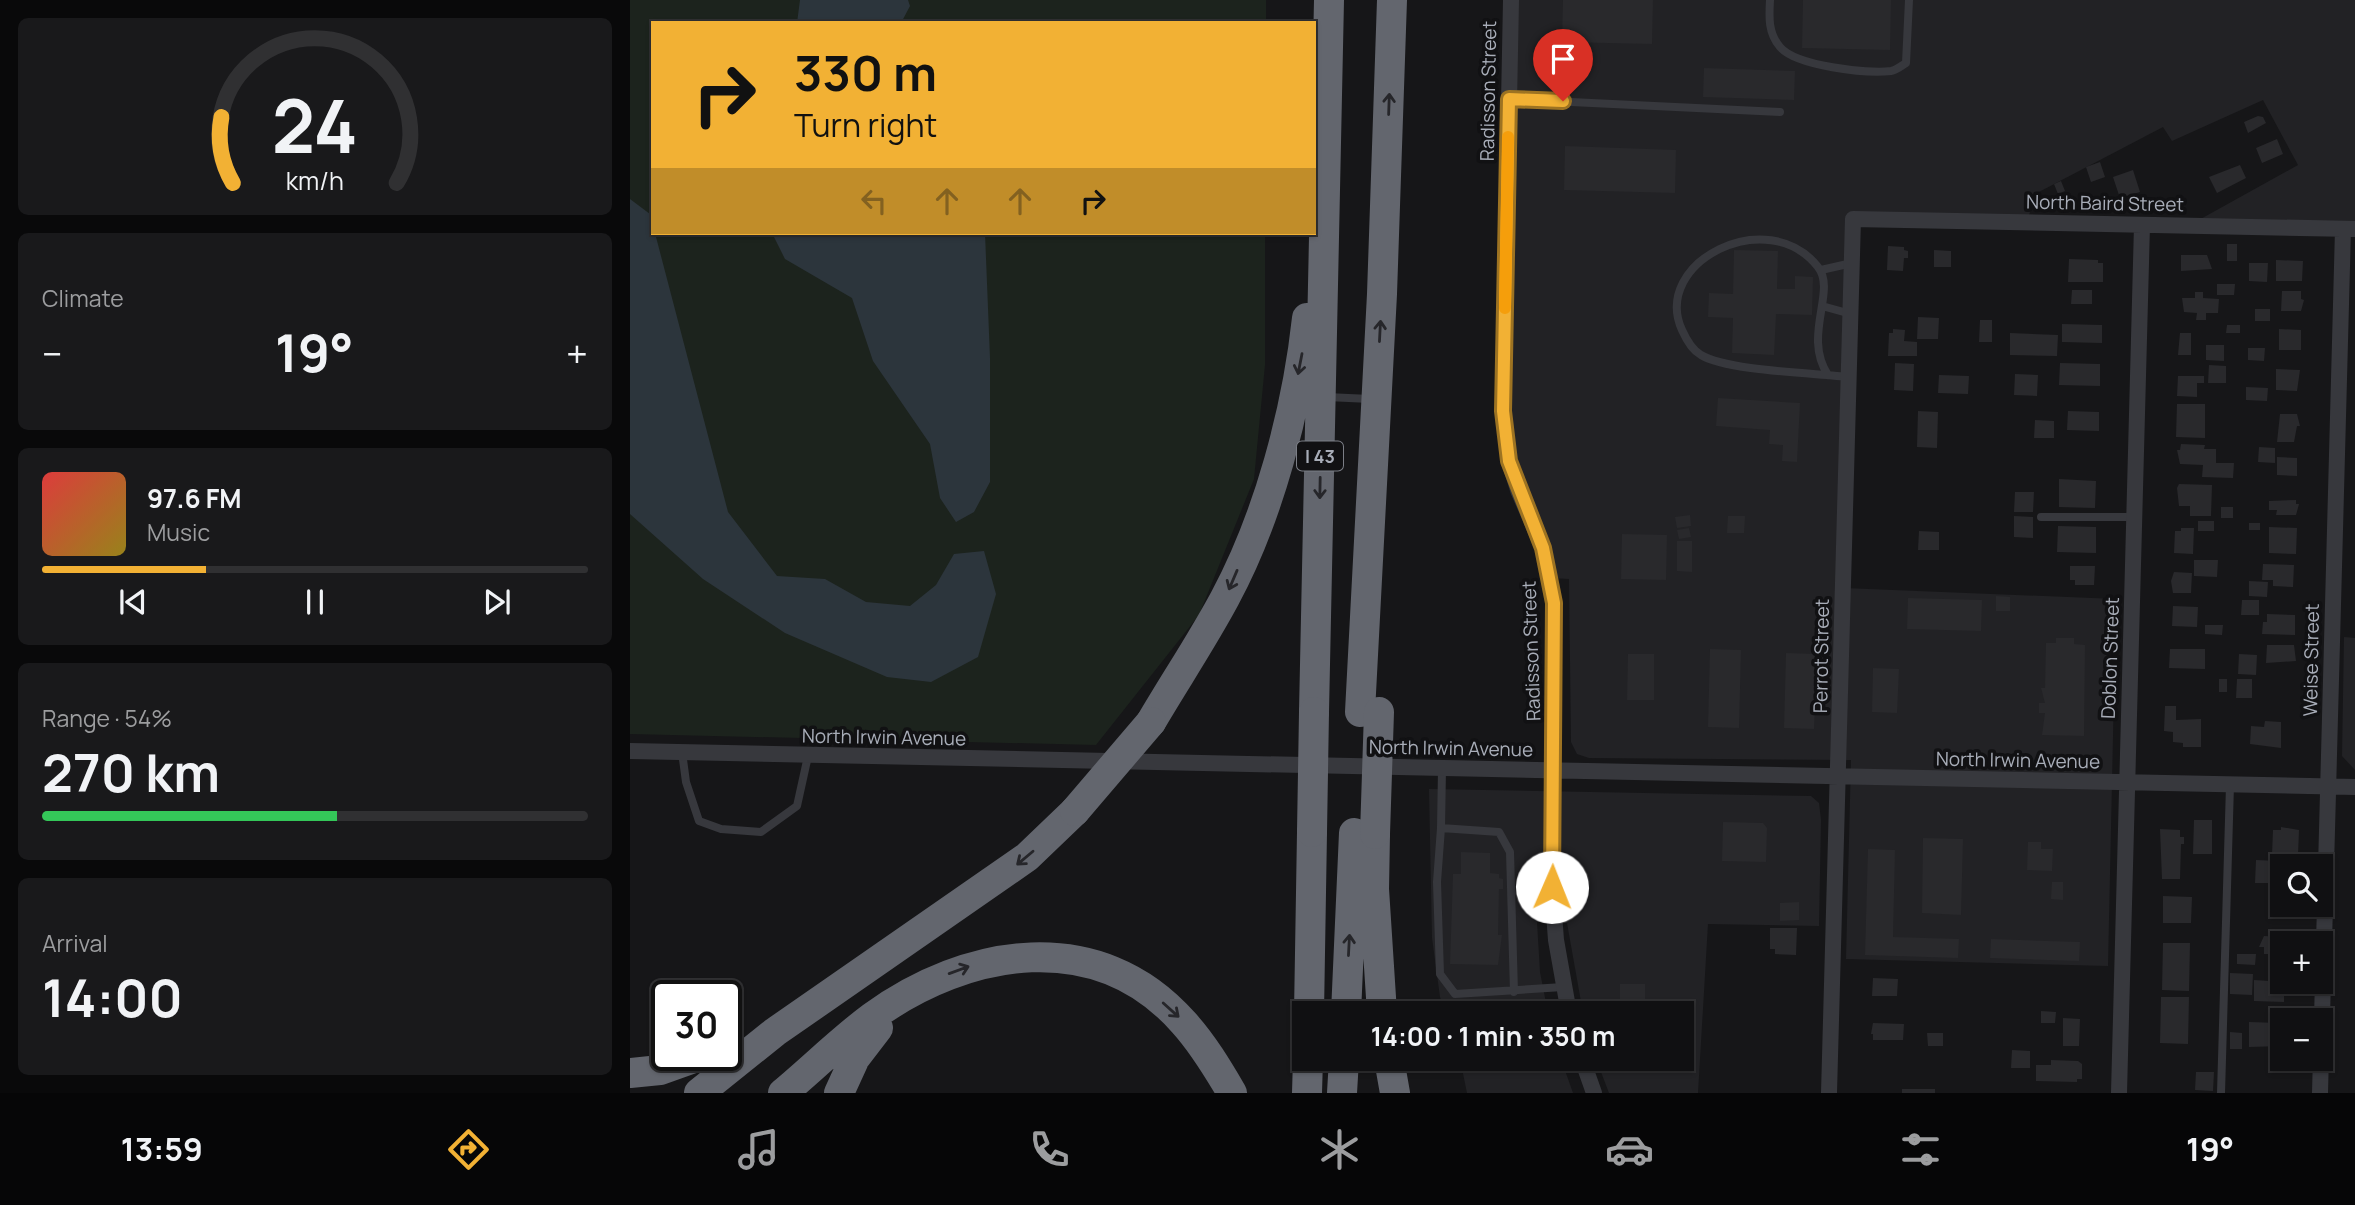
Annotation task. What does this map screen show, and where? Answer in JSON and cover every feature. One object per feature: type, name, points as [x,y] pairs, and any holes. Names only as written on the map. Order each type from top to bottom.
[{"type":"highway","name":"I 43","points":[[1309,1001],[1329,0]]},
{"type":"highway","points":[[1347,1001],[1365,833],[1376,399],[1392,0]]},
{"type":"highway","points":[[699,1093],[830,993],[1027,857],[1075,811],[1151,722],[1226,597],[1271,491],[1303,346],[1325,200]]},
{"type":"highway","points":[[1365,833],[1374,889],[1381,1001]]},
{"type":"highway","points":[[783,1093],[873,1016],[952,972],[993,960],[1050,956],[1085,962],[1116,973],[1163,1002],[1199,1041],[1232,1093]]},
{"type":"highway","points":[[839,1093],[855,1058],[878,1029],[919,991]]},
{"type":"highway","points":[[742,1038],[778,1022],[830,993]]},
{"type":"highway","points":[[630,1073],[651,1071]]},
{"type":"highway","points":[[1307,1093],[1308,1071]]},
{"type":"highway","points":[[1342,1093],[1343,1071]]},
{"type":"highway","points":[[1391,1071],[1395,1093]]},
{"type":"street","name":"Radisson Street","points":[[1511,0],[1503,423],[1515,480],[1543,548],[1554,603],[1555,771],[1552,887],[1566,1001]]},
{"type":"street","name":"North Baird Street","points":[[1853,219],[2349,229]]},
{"type":"street","name":"Perrot Street","points":[[1829,1093],[1853,219]]},
{"type":"street","name":"Doblon Street","points":[[2119,1093],[2142,225]]},
{"type":"street","name":"Weise Street","points":[[2320,1093],[2328,787],[2349,229]]},
{"type":"street","name":"North Irwin Avenue","points":[[630,751],[2355,787]]},
{"type":"street","points":[[1586,1071],[1594,1093]]},
{"type":"lane","points":[[1770,0],[1769,26],[1781,48],[1803,59],[1846,69],[1894,71],[1906,64],[1909,0]]},
{"type":"lane","points":[[1509,99],[1780,111]]},
{"type":"lane","points":[[1828,375],[1817,356],[1816,338],[1822,306],[1821,270],[1806,254],[1782,242],[1760,238],[1727,244],[1704,258],[1695,268],[1682,289],[1676,310],[1685,338],[1700,355],[1739,365],[1828,375],[1849,377]]},
{"type":"lane","points":[[1821,270],[1852,263]]},
{"type":"lane","points":[[1822,306],[1851,314]]},
{"type":"lane","points":[[1322,397],[1376,399]]},
{"type":"lane","points":[[2041,517],[2135,517]]},
{"type":"lane","points":[[682,752],[686,782],[699,821],[721,829],[761,832],[797,806],[808,756]]},
{"type":"lane","points":[[1442,769],[1437,882],[1440,974],[1455,994],[1563,987]]},
{"type":"lane","points":[[2221,1093],[2230,785]]},
{"type":"lane","points":[[1441,828],[1499,832],[1510,852],[1514,992]]},
{"type":"shaded area","points":[[630,0],[1266,0],[1266,21],[651,21],[651,235],[1265,235],[1265,365],[1254,479],[1199,615],[1096,745],[630,734]]},
{"type":"shaded area","points":[[800,0],[908,0],[910,6],[902,21],[797,21]]},
{"type":"shaded area","points":[[1511,0],[2355,0],[2355,229],[2188,226],[2298,165],[2263,100],[2172,141],[2163,127],[2037,193],[2026,223],[1854,219],[1844,588],[2116,599],[2108,966],[1846,959],[1851,760],[1589,758],[1577,754],[1571,742],[1569,579],[1551,578],[1509,461]]},
{"type":"shaded area","points":[[630,199],[650,214],[651,235],[655,235],[728,512],[777,576],[825,579],[866,602],[910,606],[936,585],[954,554],[984,551],[996,594],[978,657],[931,682],[887,677],[785,633],[703,579],[630,514]]},
{"type":"shaded area","points":[[773,235],[985,235],[990,358],[990,482],[974,512],[956,522],[940,498],[930,444],[873,361],[852,298],[785,259]]},
{"type":"shaded area","points":[[2344,637],[2355,638],[2355,770],[2342,756]]},
{"type":"shaded area","points":[[1429,789],[1811,796],[1819,803],[1819,926],[1708,924],[1698,1093],[1609,1093],[1601,1071],[1694,1071],[1694,1001],[1581,1001],[1567,923],[1537,922],[1540,972],[1546,1001],[1442,1001],[1432,938]]},
{"type":"shaded area","points":[[1462,1071],[1565,1071],[1573,1093],[1467,1093]]},
{"type":"building","points":[[1563,0],[1653,0],[1652,44],[1562,42]]},
{"type":"building","points":[[1803,0],[1891,0],[1890,50],[1802,48]]},
{"type":"building","points":[[1704,68],[1795,71],[1794,100],[1703,97]]},
{"type":"building","points":[[2258,116],[2263,117],[2266,123],[2248,133],[2244,122]]},
{"type":"building","points":[[2277,139],[2283,154],[2262,163],[2256,148]]},
{"type":"building","points":[[1565,146],[1676,150],[1675,193],[1564,190]]},
{"type":"building","points":[[2100,162],[2105,177],[2091,182],[2086,167]]},
{"type":"building","points":[[2240,165],[2246,178],[2217,193],[2209,177]]},
{"type":"building","points":[[2133,170],[2140,192],[2120,198],[2113,177]]},
{"type":"building","points":[[2061,181],[2065,191],[2058,194],[2054,184]]},
{"type":"building","points":[[2227,244],[2237,244],[2237,261],[2227,261]]},
{"type":"building","points":[[1888,246],[1904,247],[1904,250],[1908,251],[1908,258],[1904,258],[1903,271],[1887,270]]},
{"type":"building","points":[[1734,250],[1778,251],[1777,289],[1795,289],[1795,276],[1813,277],[1812,315],[1776,314],[1774,355],[1732,353],[1733,318],[1708,317],[1709,293],[1733,294]]},
{"type":"building","points":[[1934,250],[1951,251],[1951,267],[1934,267]]},
{"type":"building","points":[[2181,255],[2207,255],[2212,269],[2181,271]]},
{"type":"building","points":[[2069,259],[2098,260],[2098,263],[2103,263],[2103,282],[2068,282]]},
{"type":"building","points":[[2276,260],[2303,261],[2302,281],[2276,281]]},
{"type":"building","points":[[2249,263],[2268,263],[2267,282],[2249,281]]},
{"type":"building","points":[[2217,284],[2235,284],[2234,295],[2217,295]]},
{"type":"building","points":[[2072,290],[2092,290],[2092,304],[2071,304]]},
{"type":"building","points":[[2282,291],[2301,291],[2301,299],[2304,300],[2301,311],[2281,311]]},
{"type":"building","points":[[2195,292],[2203,292],[2203,298],[2219,299],[2218,313],[2206,313],[2206,320],[2196,320],[2197,313],[2184,312],[2182,298],[2195,298]]},
{"type":"building","points":[[2255,309],[2270,309],[2270,321],[2255,321]]},
{"type":"building","points":[[1918,317],[1939,318],[1938,339],[1917,339]]},
{"type":"building","points":[[1980,320],[1992,320],[1992,342],[1979,342]]},
{"type":"building","points":[[2062,324],[2102,325],[2102,343],[2062,342]]},
{"type":"building","points":[[2227,325],[2240,325],[2240,333],[2226,333]]},
{"type":"building","points":[[1893,329],[1905,330],[1904,341],[1917,342],[1917,356],[1888,356],[1889,333],[1893,333]]},
{"type":"building","points":[[2279,329],[2301,330],[2301,350],[2279,350]]},
{"type":"building","points":[[2010,333],[2058,335],[2057,356],[2010,355]]},
{"type":"building","points":[[2180,333],[2191,333],[2191,355],[2178,355]]},
{"type":"building","points":[[2206,345],[2224,345],[2224,361],[2206,360]]},
{"type":"building","points":[[2248,348],[2265,348],[2264,361],[2248,360]]},
{"type":"building","points":[[1895,363],[1914,364],[1913,391],[1894,390]]},
{"type":"building","points":[[2060,363],[2100,364],[2100,386],[2059,385]]},
{"type":"building","points":[[2209,365],[2226,366],[2226,383],[2208,383]]},
{"type":"building","points":[[2276,369],[2300,370],[2297,391],[2276,390]]},
{"type":"building","points":[[2015,374],[2038,375],[2037,396],[2014,395]]},
{"type":"building","points":[[1939,375],[1969,376],[1968,394],[1938,393]]},
{"type":"building","points":[[2178,376],[2204,376],[2204,383],[2197,383],[2197,397],[2177,396]]},
{"type":"building","points":[[2246,387],[2268,388],[2267,401],[2246,400]]},
{"type":"building","points":[[1718,398],[1800,403],[1797,462],[1782,461],[1783,445],[1769,444],[1770,430],[1716,426]]},
{"type":"building","points":[[2177,404],[2205,404],[2205,438],[2176,437]]},
{"type":"building","points":[[1918,411],[1938,412],[1937,448],[1917,447]]},
{"type":"building","points":[[2068,411],[2099,412],[2099,431],[2067,430]]},
{"type":"building","points":[[2280,414],[2297,414],[2300,426],[2297,426],[2294,442],[2277,442]]},
{"type":"building","points":[[2035,420],[2054,421],[2054,438],[2034,438]]},
{"type":"building","points":[[2181,444],[2205,445],[2204,449],[2216,449],[2216,463],[2234,463],[2233,478],[2202,477],[2203,465],[2180,464],[2177,450],[2180,450]]},
{"type":"building","points":[[2259,447],[2275,448],[2275,463],[2258,462]]},
{"type":"building","points":[[2277,457],[2297,458],[2297,476],[2277,475]]},
{"type":"building","points":[[2059,479],[2096,481],[2095,508],[2059,507]]},
{"type":"building","points":[[2179,484],[2212,485],[2211,516],[2190,516],[2190,506],[2179,506]]},
{"type":"building","points":[[2015,492],[2034,492],[2033,512],[2014,512]]},
{"type":"building","points":[[2296,500],[2296,504],[2299,504],[2296,515],[2276,515],[2277,510],[2269,510],[2269,501]]},
{"type":"building","points":[[2221,507],[2233,507],[2233,518],[2221,518]]},
{"type":"building","points":[[1690,515],[1691,526],[1677,528],[1675,517]]},
{"type":"building","points":[[1728,516],[1745,516],[1744,533],[1727,533]]},
{"type":"building","points":[[2014,516],[2033,517],[2033,538],[2014,537]]},
{"type":"building","points":[[2198,521],[2214,521],[2214,531],[2198,531]]},
{"type":"building","points":[[2249,523],[2260,523],[2260,530],[2249,530]]},
{"type":"building","points":[[2058,526],[2096,527],[2096,553],[2057,552]]},
{"type":"building","points":[[2269,527],[2297,528],[2296,554],[2269,553]]},
{"type":"building","points":[[1689,528],[1691,537],[1679,539],[1677,530]]},
{"type":"building","points":[[2181,528],[2194,528],[2193,554],[2174,553],[2175,531],[2181,531]]},
{"type":"building","points":[[1919,531],[1939,532],[1939,550],[1918,550]]},
{"type":"building","points":[[1622,534],[1667,535],[1666,580],[1621,579]]},
{"type":"building","points":[[1677,541],[1692,541],[1692,572],[1677,571]]},
{"type":"building","points":[[2194,560],[2218,560],[2217,577],[2194,576]]},
{"type":"building","points":[[2263,564],[2294,565],[2293,587],[2273,586],[2273,580],[2262,580]]},
{"type":"building","points":[[2070,566],[2095,566],[2094,585],[2075,585],[2075,580],[2070,580]]},
{"type":"building","points":[[2174,572],[2192,573],[2191,593],[2173,593],[2171,581]]},
{"type":"building","points":[[2249,581],[2268,582],[2267,597],[2249,596]]},
{"type":"building","points":[[1996,596],[2010,597],[2010,611],[1996,611]]},
{"type":"building","points":[[1908,598],[1982,600],[1981,631],[1907,629]]},
{"type":"building","points":[[2242,600],[2259,600],[2259,615],[2241,615]]},
{"type":"building","points":[[2173,606],[2198,607],[2197,627],[2172,626]]},
{"type":"building","points":[[2267,614],[2295,615],[2295,635],[2262,634]]},
{"type":"building","points":[[2205,625],[2223,625],[2222,635],[2205,634]]},
{"type":"building","points":[[2056,638],[2074,638],[2074,644],[2085,645],[2084,736],[2042,735],[2045,713],[2039,713],[2039,703],[2045,703],[2041,688],[2045,688],[2046,643],[2056,643]]},
{"type":"building","points":[[2267,645],[2294,645],[2296,661],[2266,663]]},
{"type":"building","points":[[1710,649],[1741,650],[1739,728],[1708,727]]},
{"type":"building","points":[[2170,649],[2205,649],[2205,669],[2169,668]]},
{"type":"building","points":[[1786,653],[1817,654],[1814,729],[1784,728]]},
{"type":"building","points":[[1628,654],[1654,654],[1654,700],[1627,700]]},
{"type":"building","points":[[2239,654],[2257,655],[2256,675],[2238,674]]},
{"type":"building","points":[[1873,668],[1899,669],[1897,713],[1872,712]]},
{"type":"building","points":[[2219,679],[2227,679],[2227,692],[2219,692]]},
{"type":"building","points":[[2237,679],[2252,679],[2252,698],[2236,698]]},
{"type":"building","points":[[2165,706],[2176,706],[2176,720],[2201,719],[2201,747],[2183,747],[2183,743],[2173,742],[2173,732],[2164,731]]},
{"type":"building","points":[[2265,721],[2281,722],[2281,748],[2250,744],[2251,726],[2264,727]]},
{"type":"building","points":[[2194,820],[2212,820],[2212,854],[2193,854]]},
{"type":"building","points":[[1723,822],[1763,823],[1767,828],[1766,862],[1722,861]]},
{"type":"building","points":[[2281,827],[2299,830],[2298,854],[2272,854],[2273,830],[2281,830]]},
{"type":"building","points":[[2160,829],[2180,830],[2180,837],[2184,837],[2184,844],[2181,844],[2180,879],[2162,879]]},
{"type":"building","points":[[1923,838],[1963,839],[1961,915],[1922,913]]},
{"type":"building","points":[[2028,842],[2041,842],[2041,849],[2053,849],[2052,871],[2027,870]]},
{"type":"building","points":[[1868,849],[1895,850],[1893,937],[1959,939],[1958,958],[1865,955]]},
{"type":"building","points":[[1461,852],[1490,853],[1490,873],[1499,874],[1499,878],[1503,879],[1503,889],[1499,889],[1498,935],[1502,935],[1498,965],[1450,964],[1453,874],[1461,874]]},
{"type":"building","points":[[2256,860],[2270,861],[2270,883],[2255,883]]},
{"type":"building","points":[[2052,882],[2063,882],[2063,900],[2051,899]]},
{"type":"building","points":[[2163,896],[2192,897],[2191,923],[2163,923]]},
{"type":"building","points":[[1799,902],[1799,920],[1780,921],[1780,903]]},
{"type":"building","points":[[1770,928],[1797,928],[1796,955],[1775,954],[1775,949],[1770,949]]},
{"type":"building","points":[[2264,936],[2270,936],[2270,954],[2264,954],[2264,947],[2259,947]]},
{"type":"building","points":[[1991,939],[2080,942],[2079,961],[1990,958]]},
{"type":"building","points":[[2163,943],[2190,943],[2189,991],[2162,990]]},
{"type":"building","points":[[2237,954],[2256,954],[2255,965],[2237,964]]},
{"type":"building","points":[[2230,973],[2253,974],[2252,995],[2230,994]]},
{"type":"building","points":[[1873,978],[1898,979],[1897,996],[1872,996]]},
{"type":"building","points":[[2254,980],[2270,981],[2270,994],[2284,994],[2284,1002],[2254,1001]]},
{"type":"building","points":[[1620,984],[1645,984],[1645,1001],[1620,1001]]},
{"type":"building","points":[[2161,997],[2189,997],[2188,1044],[2160,1043]]},
{"type":"building","points":[[2041,1011],[2056,1012],[2055,1023],[2041,1023]]},
{"type":"building","points":[[2063,1018],[2080,1019],[2079,1046],[2063,1046]]},
{"type":"building","points":[[2249,1022],[2270,1023],[2270,1046],[2249,1047]]},
{"type":"building","points":[[1873,1023],[1904,1024],[1903,1040],[1873,1040]]},
{"type":"building","points":[[2230,1032],[2242,1033],[2242,1049],[2230,1049]]},
{"type":"building","points":[[1927,1033],[1943,1033],[1943,1046],[1928,1046]]},
{"type":"building","points":[[2012,1050],[2030,1051],[2030,1068],[2011,1068]]},
{"type":"building","points":[[2051,1060],[2078,1061],[2082,1064],[2082,1079],[2077,1079],[2077,1082],[2036,1081],[2036,1065],[2051,1065]]},
{"type":"building","points":[[2196,1072],[2214,1072],[2213,1091],[2195,1090]]},
{"type":"building","points":[[1902,1089],[1935,1089],[1935,1093],[1902,1093]]},
{"type":"slow traffic","points":[[1505,308],[1508,137]]},
{"type":"route","points":[[1552,887],[1555,771],[1554,603],[1543,548],[1518,490],[1509,461],[1503,411],[1509,99],[1563,101]]}]
